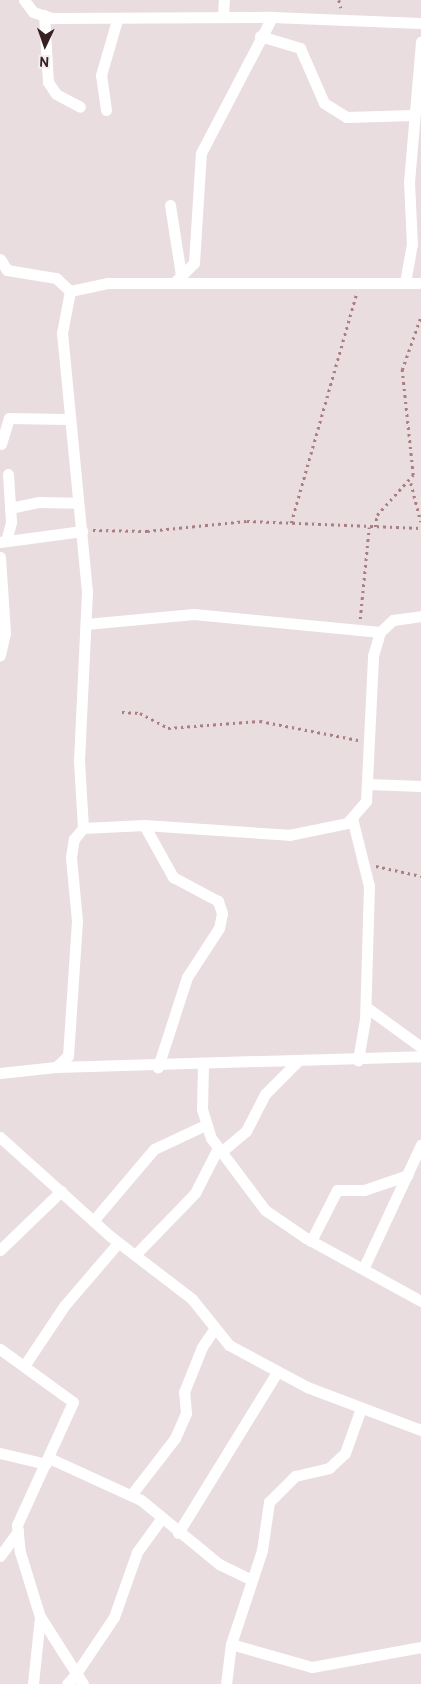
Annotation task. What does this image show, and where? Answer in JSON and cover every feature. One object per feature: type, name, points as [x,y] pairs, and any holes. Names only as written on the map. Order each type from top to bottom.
[{"type":"street","points":[[24,0],[34,12],[44,15],[117,20],[272,17],[421,23]]},
{"type":"street","points":[[224,0],[224,17]]},
{"type":"street","points":[[44,15],[48,82],[56,94],[80,107]]},
{"type":"street","points":[[178,279],[196,256],[201,153],[260,36],[272,17]]},
{"type":"street","points":[[106,110],[101,76],[117,20]]},
{"type":"street","points":[[260,36],[300,48],[324,102],[346,117],[414,115]]},
{"type":"street","points":[[405,283],[412,245],[409,182],[421,42]]},
{"type":"street","points":[[170,204],[178,279]]},
{"type":"street","points":[[0,259],[8,270],[56,278],[70,291]]},
{"type":"street","points":[[56,1067],[68,1056],[71,1032],[77,921],[71,857],[74,839],[83,828],[79,762],[86,624],[82,532],[67,419],[62,333],[64,301],[70,291],[107,283],[178,279],[361,284],[421,283]]},
{"type":"street","points":[[1,444],[9,418],[67,419]]},
{"type":"street","points":[[0,655],[5,633],[0,555],[10,508],[8,474]]},
{"type":"street","points":[[10,508],[39,502],[78,503]]},
{"type":"street","points":[[2,542],[82,532]]},
{"type":"street","points":[[86,624],[194,614],[360,628],[380,632]]},
{"type":"street","points":[[83,828],[144,825],[289,835],[334,830],[352,818],[366,801],[373,656],[380,632],[393,620],[421,616]]},
{"type":"street","points":[[368,784],[421,786]]},
{"type":"street","points":[[352,818],[369,886],[366,1007],[358,1060]]},
{"type":"street","points":[[144,825],[173,877],[218,901],[222,912],[219,928],[187,977],[158,1067]]},
{"type":"street","points":[[366,1007],[421,1047]]},
{"type":"street","points":[[0,1073],[56,1067],[158,1067],[421,1056]]},
{"type":"street","points":[[135,1255],[195,1193],[220,1150],[246,1131],[265,1094],[297,1062]]},
{"type":"street","points":[[203,1065],[206,1125],[220,1150],[265,1210],[311,1241],[364,1267],[421,1301]]},
{"type":"street","points":[[93,1221],[154,1148],[206,1125]]},
{"type":"street","points":[[0,1137],[118,1243],[192,1299],[214,1330],[229,1345],[277,1372],[361,1408],[421,1430]]},
{"type":"street","points":[[364,1267],[414,1172],[421,1145]]},
{"type":"street","points":[[311,1241],[337,1190],[364,1190],[414,1172]]},
{"type":"street","points":[[0,1250],[61,1191]]},
{"type":"street","points":[[24,1366],[64,1306],[118,1243]]},
{"type":"street","points":[[130,1495],[175,1438],[186,1412],[184,1392],[202,1347],[214,1330]]},
{"type":"street","points":[[0,1349],[73,1402],[18,1531],[0,1556]]},
{"type":"street","points":[[178,1533],[277,1372]]},
{"type":"street","points":[[226,1684],[231,1644],[250,1579],[262,1550],[269,1502],[295,1476],[329,1468],[345,1453],[361,1408]]},
{"type":"street","points":[[0,1453],[48,1461],[130,1495],[219,1564],[250,1579]]},
{"type":"street","points":[[68,1684],[114,1617],[137,1552],[161,1518]]},
{"type":"street","points":[[18,1531],[40,1617],[83,1684]]},
{"type":"street","points":[[33,1684],[40,1617]]},
{"type":"street","points":[[231,1644],[312,1667],[420,1646]]},
{"type":"path","points":[[291,523],[314,456],[348,316],[361,284]]},
{"type":"path","points":[[421,316],[402,370],[412,436],[410,482],[421,522]]},
{"type":"path","points":[[375,527],[377,515],[393,494],[410,482]]},
{"type":"path","points":[[82,532],[147,531],[221,522],[421,528]]},
{"type":"path","points":[[360,628],[369,527]]},
{"type":"path","points":[[122,712],[140,713],[168,728],[260,721],[369,741]]},
{"type":"path","points":[[364,864],[421,876]]}]
